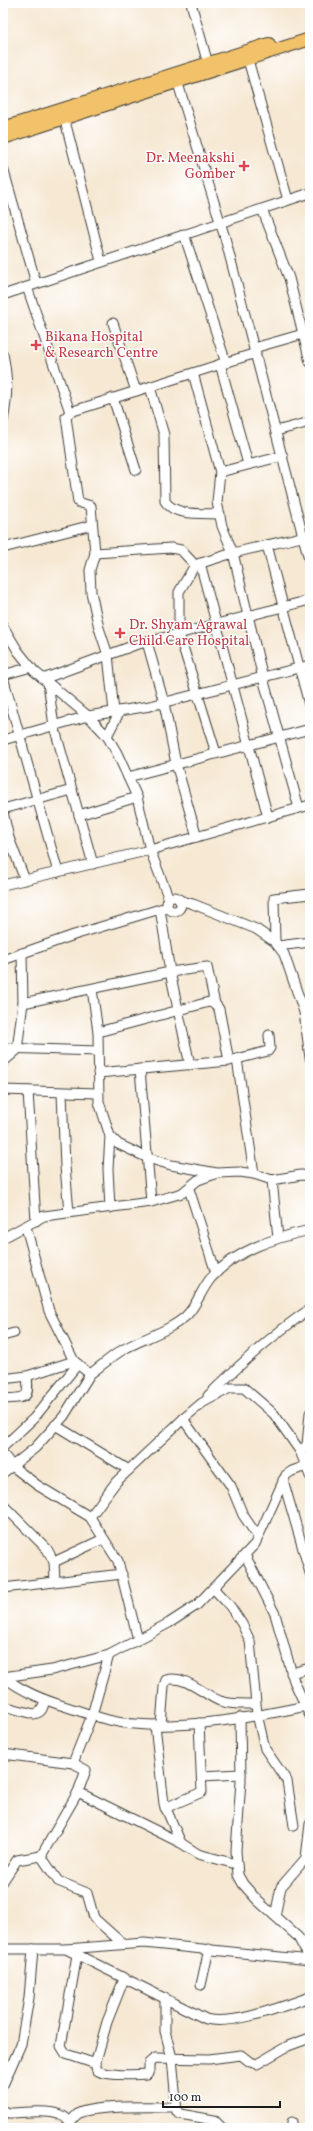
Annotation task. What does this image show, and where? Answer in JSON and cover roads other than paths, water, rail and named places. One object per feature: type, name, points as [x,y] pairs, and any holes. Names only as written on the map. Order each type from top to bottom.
[{"type":"main road","points":[[3,138],[176,78],[208,64],[310,31]]},
{"type":"main road","points":[[3,128],[176,78],[248,60],[310,39]]},
{"type":"street","points":[[191,3],[208,64]]},
{"type":"street","points":[[248,60],[288,200]]},
{"type":"street","points":[[176,78],[221,223],[276,431],[307,536],[310,563]]},
{"type":"street","points":[[64,117],[101,261]]},
{"type":"street","points":[[3,168],[36,283]]},
{"type":"street","points":[[3,295],[101,261],[310,193]]},
{"type":"street","points":[[262,209],[289,278],[310,362]]},
{"type":"street","points":[[184,234],[223,364],[248,464]]},
{"type":"street","points":[[27,287],[70,412]]},
{"type":"street","points":[[113,323],[136,391]]},
{"type":"street","points":[[107,736],[117,712],[108,655],[98,628],[91,592],[90,570],[95,553],[91,506],[78,502],[66,417],[70,412],[223,364],[255,350],[303,334]]},
{"type":"street","points":[[3,354],[8,392],[3,421]]},
{"type":"street","points":[[193,373],[220,472],[217,502],[250,616],[263,678],[281,737],[299,808]]},
{"type":"street","points":[[150,387],[164,436],[165,501],[174,509],[185,512],[220,514]]},
{"type":"street","points":[[114,398],[136,470]]},
{"type":"street","points":[[276,431],[310,422]]},
{"type":"street","points":[[220,472],[283,456]]},
{"type":"street","points":[[3,548],[92,525]]},
{"type":"street","points":[[216,753],[196,694],[179,634],[179,592],[198,564],[307,536]]},
{"type":"street","points":[[268,546],[298,668],[310,708]]},
{"type":"street","points":[[95,553],[171,548],[181,550],[198,564],[217,625],[268,817]]},
{"type":"street","points":[[45,681],[108,655],[147,642],[310,600]]},
{"type":"street","points":[[3,626],[13,643],[31,667],[45,681],[88,716],[107,736],[137,797],[166,905],[170,972],[190,1065]]},
{"type":"street","points":[[3,641],[13,643]]},
{"type":"street","points":[[147,642],[164,703],[176,764],[197,837]]},
{"type":"street","points":[[3,740],[88,716],[164,703],[310,665]]},
{"type":"street","points":[[31,667],[3,676],[58,872]]},
{"type":"street","points":[[45,681],[54,726],[93,864]]},
{"type":"street","points":[[128,777],[310,729]]},
{"type":"street","points":[[3,809],[72,790]]},
{"type":"street","points":[[79,815],[137,797]]},
{"type":"street","points":[[3,885],[150,850],[310,805]]},
{"type":"street","points":[[3,812],[9,838],[25,880]]},
{"type":"street","points":[[276,944],[274,898],[310,894]]},
{"type":"street","points":[[3,960],[166,905],[173,897],[256,929],[276,944],[284,954],[307,1012],[310,1058]]},
{"type":"street","points":[[276,944],[310,942]]},
{"type":"street","points":[[3,1062],[17,1050],[23,1004],[22,953]]},
{"type":"street","points":[[23,1004],[170,972],[207,967],[215,1004]]},
{"type":"street","points":[[92,989],[98,1032],[98,1093],[100,1109],[110,1136],[108,1169],[110,1208]]},
{"type":"street","points":[[98,1032],[178,1012],[209,1002],[215,1004],[219,1008],[233,1060],[254,1174]]},
{"type":"street","points":[[98,1073],[233,1060],[268,1051],[270,1048],[269,1035]]},
{"type":"street","points":[[3,1048],[17,1050],[97,1051]]},
{"type":"street","points":[[140,1069],[151,1202]]},
{"type":"street","points":[[3,1090],[98,1093]]},
{"type":"street","points":[[28,1091],[36,1222]]},
{"type":"street","points":[[62,1093],[65,1166],[69,1213]]},
{"type":"street","points":[[110,1136],[118,1144],[148,1158],[171,1165],[217,1173],[240,1172],[254,1174],[272,1180],[301,1175],[310,1176]]},
{"type":"street","points":[[4,1235],[26,1227],[44,1216],[151,1202],[189,1189],[198,1180],[217,1173]]},
{"type":"street","points":[[272,1180],[278,1238]]},
{"type":"street","points":[[189,1189],[216,1273]]},
{"type":"street","points":[[26,1227],[49,1311],[76,1362],[90,1374]]},
{"type":"street","points":[[3,1473],[35,1448],[64,1416],[90,1374],[123,1350],[185,1316],[203,1293],[209,1280],[216,1273],[247,1251],[278,1238],[310,1230]]},
{"type":"street","points":[[90,1517],[116,1482],[183,1418],[202,1403],[230,1375],[286,1325],[310,1309]]},
{"type":"street","points":[[3,1336],[14,1333]]},
{"type":"street","points":[[3,1379],[27,1376],[76,1362]]},
{"type":"street","points":[[3,1447],[34,1418],[76,1362]]},
{"type":"street","points":[[3,1399],[24,1397],[27,1395],[29,1392],[27,1376]]},
{"type":"street","points":[[202,1403],[230,1388],[244,1388],[274,1414],[306,1447]]},
{"type":"street","points":[[310,1413],[306,1447],[306,1466],[310,1476]]},
{"type":"street","points":[[183,1418],[231,1486],[243,1514],[258,1537]]},
{"type":"street","points":[[55,1425],[129,1470]]},
{"type":"street","points":[[3,1454],[12,1466],[37,1485],[90,1517],[118,1561],[138,1640]]},
{"type":"street","points":[[4,1677],[52,1670],[109,1654],[169,1623],[197,1604],[245,1555],[258,1537],[276,1502],[283,1480],[292,1471],[306,1466]]},
{"type":"street","points":[[283,1480],[310,1573]]},
{"type":"street","points":[[3,1505],[47,1549],[54,1562],[55,1581]]},
{"type":"street","points":[[54,1562],[103,1539]]},
{"type":"street","points":[[245,1555],[275,1614],[291,1673],[310,1716]]},
{"type":"street","points":[[3,1588],[122,1574]]},
{"type":"street","points":[[213,1588],[230,1606],[242,1624],[250,1641],[255,1704],[265,1749],[288,1781],[294,1826]]},
{"type":"street","points":[[74,1764],[92,1715],[109,1654]]},
{"type":"street","points":[[291,1673],[310,1668]]},
{"type":"street","points":[[4,1677],[16,1686],[45,1700],[92,1715],[134,1724],[158,1725],[199,1722],[306,1706]]},
{"type":"street","points":[[181,1843],[165,1808],[158,1725],[166,1680],[172,1678],[196,1687],[222,1702],[255,1704]]},
{"type":"street","points":[[3,1706],[34,1714],[39,1713],[42,1710],[45,1700]]},
{"type":"street","points":[[240,1717],[241,1774],[236,1864],[238,1875],[243,1884],[298,1937],[310,1960]]},
{"type":"street","points":[[165,1808],[202,1792],[199,1722]]},
{"type":"street","points":[[3,1754],[74,1764],[86,1770],[78,1792],[41,1856]]},
{"type":"street","points":[[202,1776],[241,1774]]},
{"type":"street","points":[[78,1792],[181,1843],[198,1854],[236,1864]]},
{"type":"street","points":[[275,1916],[281,1886],[308,1859],[310,1824]]},
{"type":"street","points":[[3,1881],[17,1860],[41,1856]]},
{"type":"street","points":[[41,1856],[58,1881],[87,1893],[94,1918],[123,1944]]},
{"type":"street","points":[[3,1949],[66,1949],[123,1944],[157,1944],[310,1960]]},
{"type":"street","points":[[3,2085],[21,2044],[29,1998],[33,1949]]},
{"type":"street","points":[[66,1949],[124,1979],[214,2022],[265,2012],[310,1997]]},
{"type":"street","points":[[201,1985],[209,1950]]},
{"type":"street","points":[[77,1955],[61,2046],[66,2054],[96,2064]]},
{"type":"street","points":[[124,1979],[107,2022],[96,2064],[98,2071],[105,2074],[143,2074],[149,2071],[151,2059],[209,2059],[241,2055],[250,2062],[257,2064],[288,2046],[310,2038]]},
{"type":"street","points":[[165,1998],[165,2031],[172,2058],[176,2107],[180,2114],[214,2120],[222,2128]]},
{"type":"street","points":[[3,2111],[9,2113],[55,2112],[62,2114],[71,2125],[78,2114],[86,2112],[121,2108],[176,2107]]},
{"type":"place","name":"Dr. Meenakshi Gomber","points":[[244,166]]},
{"type":"place","name":"Bikana Hospital & Research Centre","points":[[36,345]]},
{"type":"place","name":"Dr. Shyam Agrawal Child Care Hospital","points":[[120,633]]}]
